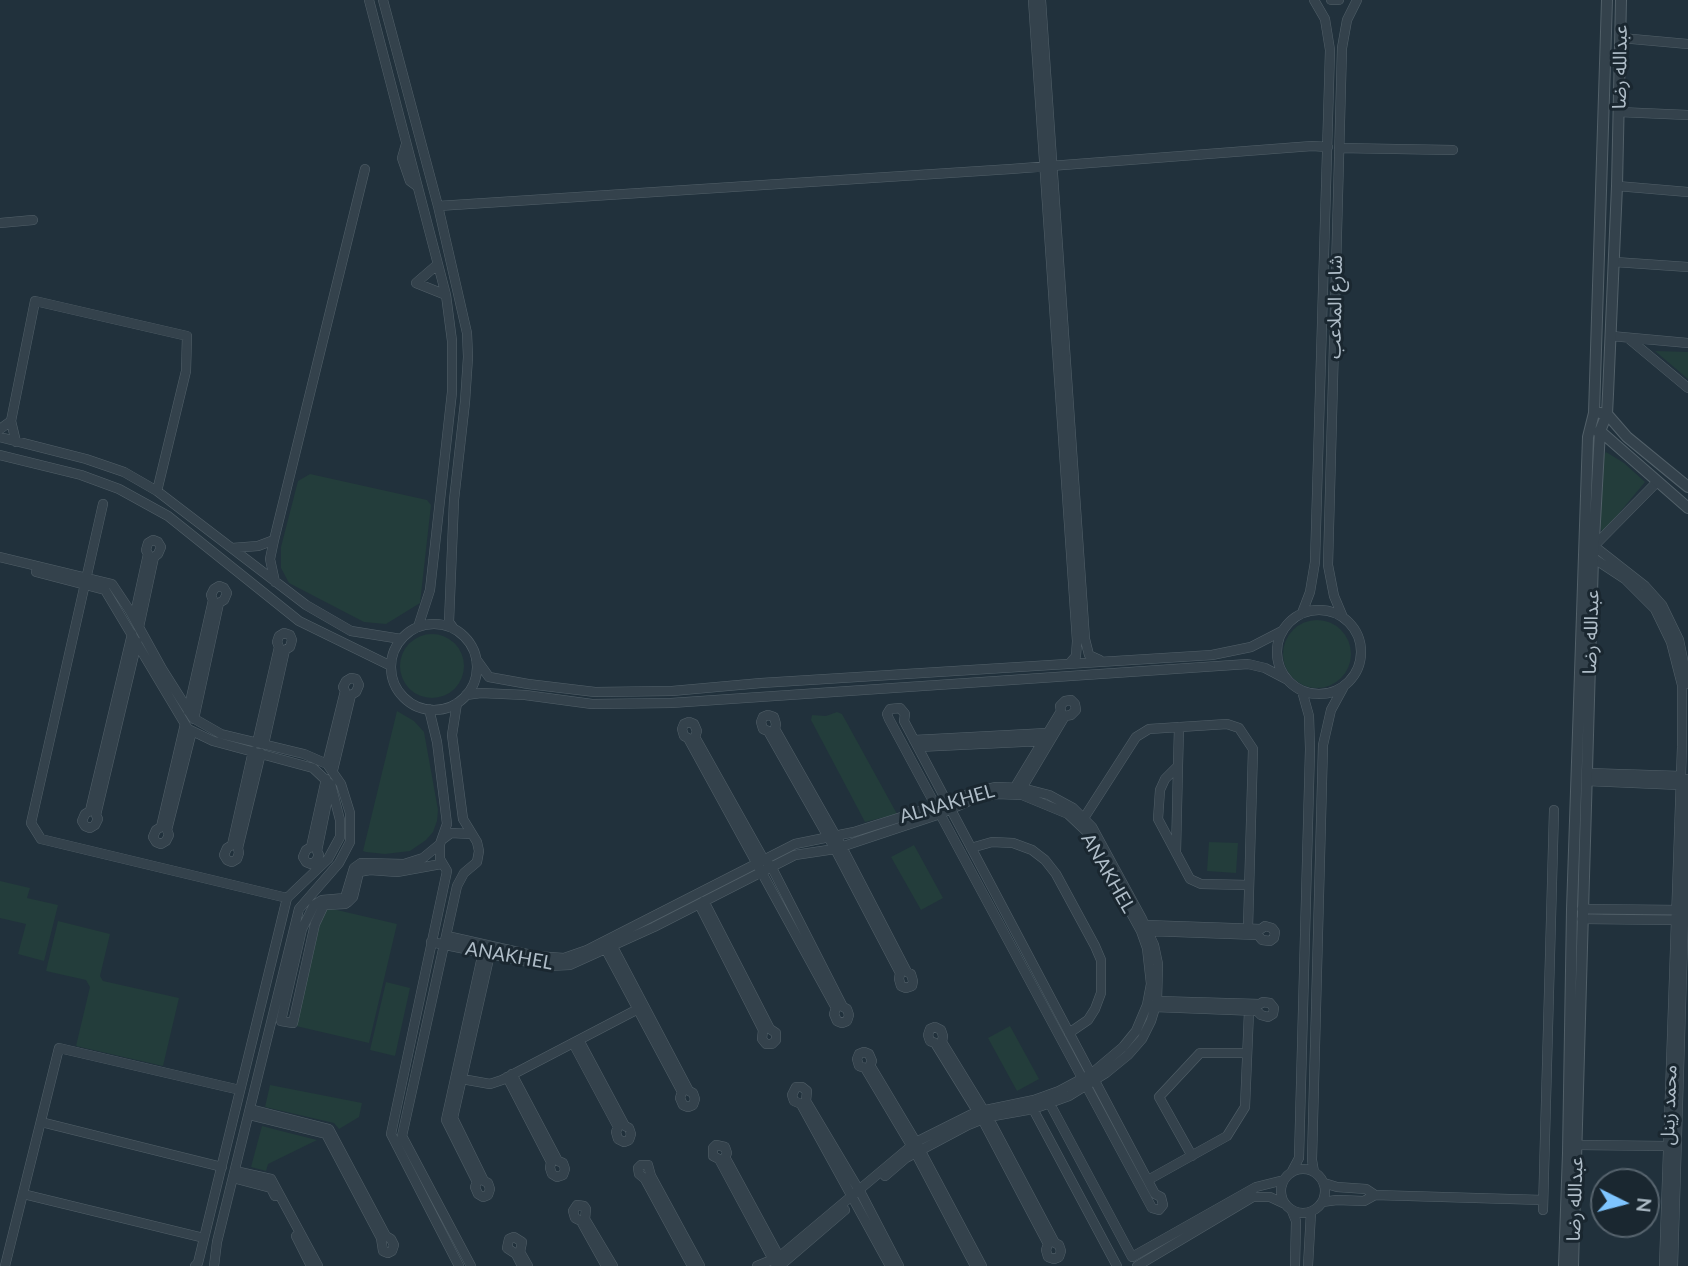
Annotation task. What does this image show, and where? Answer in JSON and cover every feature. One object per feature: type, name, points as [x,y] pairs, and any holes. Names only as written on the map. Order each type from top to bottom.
[{"type":"street","points":[[369,0],[446,295],[453,341],[452,392],[430,590],[418,627]]},
{"type":"street","points":[[383,0],[438,206],[467,333],[468,357],[454,500],[449,622],[468,641],[476,659],[489,677],[595,692],[673,691],[1212,654],[1251,647],[1282,631]]},
{"type":"street","points":[[1033,0],[1085,639],[1089,655],[1102,661]]},
{"type":"street","points":[[1041,0],[1048,165],[1077,641],[1076,656],[1070,663]]},
{"type":"street","name":"شارع الملاعب","points":[[1302,613],[1310,593],[1315,562],[1331,50],[1325,19],[1314,0]]},
{"type":"street","points":[[1331,0],[1339,0]]},
{"type":"street","name":"شارع الملاعب","points":[[1342,615],[1334,596],[1328,565],[1342,48],[1347,20],[1357,0]]},
{"type":"street","name":"عبدالله رضا","points":[[1564,1266],[1572,895],[1588,437],[1594,413],[1607,0]]},
{"type":"street","name":"عبدالله رضا","points":[[1573,1266],[1593,558],[1600,431],[1607,414],[1615,262],[1621,0]]},
{"type":"street","points":[[1621,38],[1688,44]]},
{"type":"street","points":[[1619,112],[1688,115]]},
{"type":"street","points":[[438,206],[1328,147]]},
{"type":"street","points":[[1339,148],[1453,150]]},
{"type":"street","points":[[275,582],[270,559],[274,540],[365,169]]},
{"type":"street","points":[[1617,186],[1688,192]]},
{"type":"street","points":[[0,223],[33,220]]},
{"type":"street","points":[[1615,262],[1688,267]]},
{"type":"street","points":[[438,264],[416,283],[446,295]]},
{"type":"street","points":[[16,442],[11,421],[35,301],[187,336],[186,371],[157,491]]},
{"type":"street","points":[[1611,336],[1688,343]]},
{"type":"street","points":[[1628,338],[1688,388]]},
{"type":"street","points":[[1594,413],[1607,414],[1627,437],[1688,487]]},
{"type":"street","points":[[0,429],[11,421]]},
{"type":"street","points":[[1588,437],[1600,431],[1688,508]]},
{"type":"street","points":[[0,438],[86,459],[124,472],[157,491],[306,605],[351,631],[401,639]]},
{"type":"street","points":[[0,455],[81,475],[119,489],[168,516],[299,621],[391,666]]},
{"type":"street","points":[[1657,482],[1594,546],[1646,586],[1662,605],[1679,640],[1688,684]]},
{"type":"street","points":[[103,504],[31,823],[41,839],[287,898]]},
{"type":"street","points":[[136,630],[90,811],[82,821],[85,827],[95,825],[98,819],[96,815],[136,630],[148,554],[146,550],[148,543],[153,540],[161,547],[159,554],[154,557],[136,630]]},
{"type":"street","points":[[232,548],[258,546],[274,540]]},
{"type":"street","points":[[0,557],[86,581],[105,590],[136,630],[190,721]]},
{"type":"street","name":"محمد زينل","points":[[1593,558],[1625,579],[1655,609],[1671,642],[1682,685],[1687,858],[1681,916],[1685,999],[1679,1072],[1668,1146],[1664,1266]]},
{"type":"street","points":[[0,563],[112,584],[190,721],[213,741],[304,754],[330,767]]},
{"type":"street","points":[[190,721],[161,827],[153,837],[161,844],[169,835],[167,830],[190,721],[213,600],[211,595],[219,586],[227,593],[219,603],[190,721]]},
{"type":"street","points":[[1286,679],[1280,668],[1277,643],[1290,620],[1315,609],[1342,615],[1356,631],[1362,651],[1360,665],[1331,710],[1323,745],[1312,1160],[1314,1172],[1324,1183],[1337,1187],[1366,1189],[1375,1195]]},
{"type":"street","points":[[454,629],[442,624],[418,627],[401,639],[392,656],[391,666],[396,686],[402,695],[409,702],[429,709],[457,703],[466,695],[475,678],[476,659]]},
{"type":"street","points":[[259,748],[232,845],[224,855],[226,860],[232,862],[237,859],[239,853],[237,848],[259,748],[279,647],[277,642],[279,636],[284,633],[290,635],[292,640],[290,647],[285,650],[259,748]]},
{"type":"street","points":[[466,695],[525,695],[592,704],[671,704],[1248,664],[1265,668],[1302,691],[1316,695],[1330,694],[1343,688]]},
{"type":"street","points":[[259,748],[313,768],[328,782],[340,820],[340,837],[328,859],[287,898],[196,1264],[206,1262],[214,1265],[299,909],[339,863],[350,842],[350,813],[330,767],[345,691],[343,687],[351,678],[359,685],[351,695],[330,767]]},
{"type":"street","points":[[1295,1266],[1296,1221],[1282,1195],[1299,1158],[1310,749],[1309,716],[1302,691]]},
{"type":"street","points":[[1071,700],[1076,710],[1065,716],[1019,788],[1061,711],[1060,706],[1071,700]]},
{"type":"street","points":[[457,703],[452,735],[463,819],[477,842],[479,851],[477,863],[464,873],[457,886],[402,1136],[471,1266]]},
{"type":"street","points":[[949,805],[900,708],[890,709],[887,714],[889,719],[938,810],[1089,1080],[1155,1194],[1161,1197],[1163,1205],[1159,1210],[1152,1208],[1089,1080],[1069,1033],[949,805]]},
{"type":"street","points":[[429,709],[437,742],[447,824],[441,842],[444,867],[442,892],[391,1134],[459,1266]]},
{"type":"street","points":[[832,838],[775,729],[774,717],[763,717],[761,722],[764,729],[768,731],[832,838],[839,848],[907,972],[911,974],[914,981],[912,986],[901,986],[900,973],[839,848]]},
{"type":"street","points":[[763,865],[695,737],[695,724],[684,724],[684,736],[688,738],[763,865],[843,1007],[847,1009],[847,1021],[837,1021],[834,1014],[836,1008],[763,865]]},
{"type":"street","points":[[1084,818],[1136,737],[1149,729],[1227,724],[1239,728],[1253,749],[1248,928]]},
{"type":"street","points":[[1176,855],[1179,727]]},
{"type":"street","points":[[916,743],[1045,737]]},
{"type":"street","points":[[1178,766],[1165,779],[1160,790],[1158,819],[1190,879],[1195,883],[1249,885]]},
{"type":"street","points":[[1587,777],[1685,782]]},
{"type":"street","points":[[328,782],[317,851],[319,855],[311,864],[303,857],[311,847],[328,782]]},
{"type":"street","name":"محمد زينل","points":[[1673,1266],[1685,782]]},
{"type":"street","name":"ALNAKHEL","points":[[446,940],[536,957],[564,958],[587,950],[763,865],[795,844],[832,838],[938,810],[996,787],[1019,788],[1049,795],[1073,808],[1084,818],[1092,827],[1147,928],[1158,964],[1156,1004],[1142,1039],[1128,1055],[1050,1104],[1033,1110],[982,1115],[916,1147],[778,1263]]},
{"type":"street","name":"ANAKHEL","points":[[949,805],[985,796],[1009,794],[1022,795],[1069,814],[1086,831],[1141,931],[1150,963],[1151,984],[1147,1004],[1136,1031],[1089,1080],[982,1115]]},
{"type":"street","name":"ANAKHEL","points":[[431,942],[446,940],[487,953],[548,966],[570,965],[701,902],[763,865],[795,855],[839,848],[938,810]]},
{"type":"street","points":[[1322,1202],[1364,1200],[1375,1195],[1543,1205],[1554,810]]},
{"type":"street","points":[[464,873],[454,874],[444,867],[397,873],[370,870],[359,872],[353,897],[348,902],[324,905],[316,924],[293,1023],[281,1021],[302,929],[314,905],[322,900],[345,898],[354,868],[361,863],[404,864],[424,858],[451,833],[471,834]]},
{"type":"street","points":[[971,848],[992,842],[1013,843],[1032,850],[1045,860],[1056,874],[1096,946],[1101,960],[1101,993],[1088,1020],[1069,1033]]},
{"type":"street","points":[[701,902],[770,1029],[776,1033],[776,1040],[772,1044],[762,1039],[763,1030],[701,902]]},
{"type":"street","points":[[1582,914],[1681,916]]},
{"type":"street","points":[[1147,928],[1272,928],[1275,932],[1270,941],[1262,940],[1258,935],[1147,928]]},
{"type":"street","points":[[610,948],[689,1091],[693,1093],[693,1105],[683,1105],[680,1098],[682,1092],[638,1009],[610,948]]},
{"type":"street","points":[[487,953],[453,1118],[484,1181],[488,1182],[488,1195],[483,1197],[478,1194],[475,1187],[477,1182],[446,1120],[487,953]]},
{"type":"street","points":[[1263,1002],[1270,1003],[1274,1008],[1273,1014],[1268,1017],[1257,1011],[1156,1004],[1263,1002]]},
{"type":"street","points":[[462,1079],[489,1084],[510,1076],[638,1009]]},
{"type":"street","points":[[1148,1180],[1227,1136],[1245,1107],[1249,1011]]},
{"type":"street","points":[[982,1115],[935,1043],[930,1041],[930,1029],[935,1027],[941,1030],[942,1042],[982,1115],[1055,1243],[1059,1245],[1059,1257],[1048,1257],[1048,1244],[982,1115]]},
{"type":"street","points":[[576,1042],[625,1126],[629,1128],[629,1140],[624,1142],[618,1139],[618,1127],[576,1042]]},
{"type":"street","points":[[5,1266],[59,1048],[240,1090]]},
{"type":"street","points":[[1192,1156],[1159,1097],[1200,1053],[1247,1053]]},
{"type":"street","points":[[975,1266],[916,1147],[865,1068],[859,1066],[859,1054],[869,1054],[872,1061],[870,1065],[916,1147],[982,1266]]},
{"type":"street","points":[[510,1076],[558,1161],[563,1163],[563,1175],[558,1177],[552,1174],[551,1162],[510,1076]]},
{"type":"street","points":[[890,1266],[857,1196],[806,1101],[807,1091],[796,1087],[792,1095],[794,1101],[802,1104],[857,1196],[899,1266]]},
{"type":"street","points":[[1050,1104],[1132,1256],[1256,1187],[1288,1177],[1300,1169],[1314,1172]]},
{"type":"street","points":[[1033,1110],[1117,1266]]},
{"type":"street","points":[[250,1112],[329,1129],[386,1236],[391,1239],[394,1245],[392,1251],[383,1251],[381,1238],[326,1135],[250,1112]]},
{"type":"street","points":[[233,1120],[232,1142],[235,1144],[246,1128]]},
{"type":"street","points":[[41,1122],[221,1171]]},
{"type":"street","points":[[716,1144],[725,1147],[725,1157],[778,1263],[719,1160],[713,1156],[713,1147],[716,1144]]},
{"type":"street","points":[[1577,1145],[1668,1146]]},
{"type":"street","points":[[221,1171],[232,1158],[228,1180],[271,1179],[318,1266]]},
{"type":"street","points":[[692,1266],[645,1179],[639,1174],[638,1168],[641,1165],[648,1165],[651,1176],[700,1266]]},
{"type":"street","points":[[233,1178],[271,1188],[311,1266]]},
{"type":"street","points":[[1137,1266],[1253,1197],[1269,1197],[1302,1213],[1311,1212],[1322,1202],[1324,1183]]},
{"type":"street","points":[[23,1194],[204,1238]]},
{"type":"street","points":[[606,1266],[581,1221],[575,1219],[573,1211],[577,1205],[586,1209],[585,1219],[613,1266]]},
{"type":"street","points":[[1308,1266],[1311,1212]]},
{"type":"street","points":[[522,1266],[516,1254],[507,1248],[509,1239],[514,1237],[522,1242],[520,1252],[528,1266]]},
{"type":"street","points":[[757,1266],[778,1263]]},
{"type":"green space","points":[[1655,351],[1688,352],[1688,379]]},
{"type":"green space","points":[[1606,452],[1624,463],[1645,482],[1602,531],[1599,526],[1603,456]]},
{"type":"green space","points":[[310,474],[427,500],[431,505],[420,603],[386,624],[364,622],[289,583],[281,568],[281,547],[298,481]]},
{"type":"green space","points":[[1324,620],[1345,635],[1351,647],[1349,667],[1341,678],[1324,688],[1310,688],[1293,678],[1285,667],[1283,647],[1293,630],[1304,622]]},
{"type":"green space","points":[[426,634],[438,634],[455,643],[462,654],[462,678],[455,689],[438,698],[426,698],[414,693],[405,684],[400,672],[400,660],[405,648],[414,639]]},
{"type":"green space","points":[[397,711],[414,721],[424,732],[438,810],[437,821],[426,840],[410,851],[385,854],[366,852],[363,851]]},
{"type":"green space","points":[[837,712],[842,714],[897,814],[865,822],[811,720],[812,715],[826,716]]},
{"type":"green space","points":[[1209,842],[1238,843],[1236,873],[1207,871]]},
{"type":"green space","points":[[914,845],[943,898],[921,910],[891,857]]},
{"type":"green space","points":[[0,881],[30,888],[27,898],[58,905],[44,961],[18,954],[26,924],[0,918]]},
{"type":"green space","points":[[324,907],[397,924],[369,1043],[296,1026]]},
{"type":"green space","points":[[58,921],[110,934],[100,976],[103,981],[179,998],[163,1066],[76,1046],[90,987],[86,980],[46,971]]},
{"type":"green space","points":[[386,982],[410,988],[395,1056],[370,1050]]},
{"type":"green space","points":[[1010,1026],[1039,1079],[1017,1091],[988,1038]]},
{"type":"green space","points":[[270,1085],[362,1103],[359,1117],[339,1129],[334,1123],[265,1107]]},
{"type":"green space","points":[[262,1126],[317,1140],[268,1164],[266,1171],[251,1167]]}]
